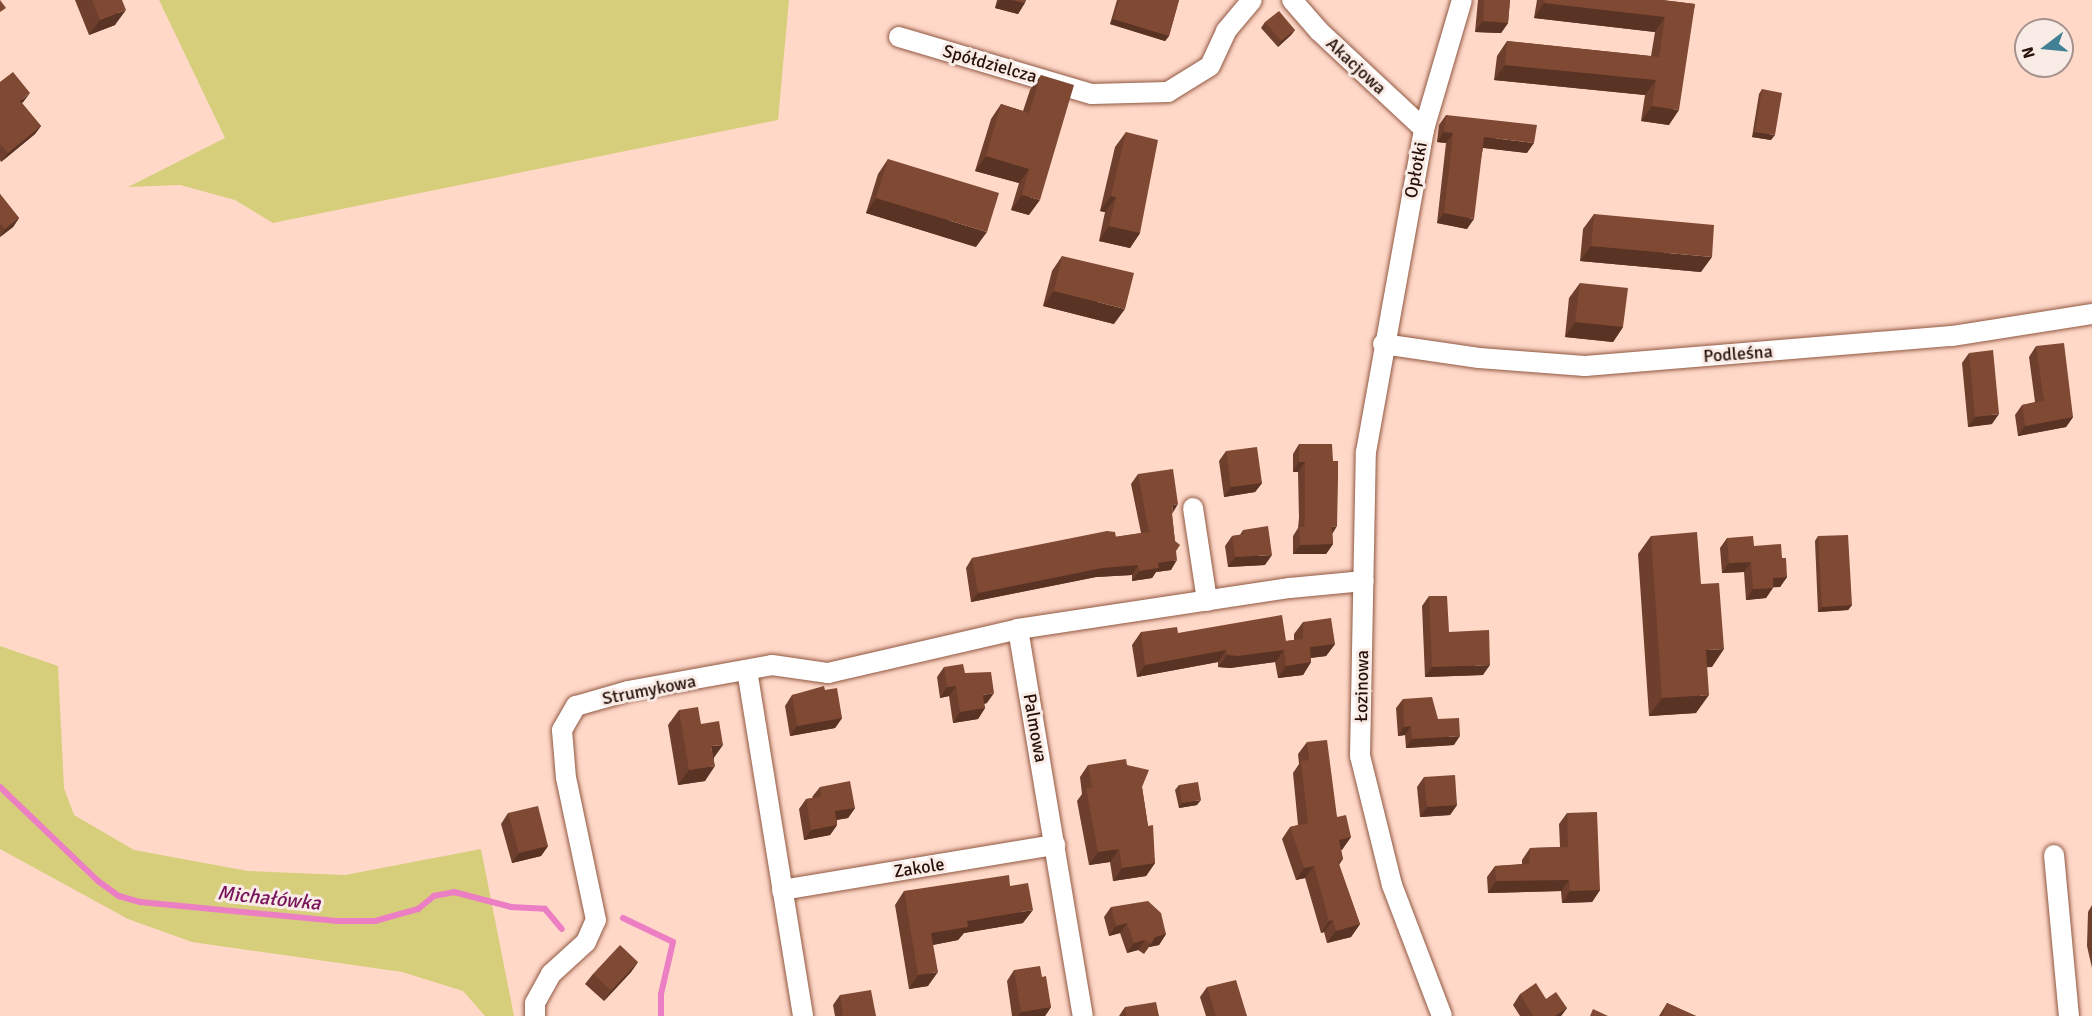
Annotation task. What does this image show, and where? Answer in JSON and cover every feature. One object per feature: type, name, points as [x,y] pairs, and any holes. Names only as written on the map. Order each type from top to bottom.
[{"type":"street","name":"Spółdzielcza","points":[[899,37],[1092,94],[1168,92],[1210,66],[1226,31],[1252,0]]},
{"type":"street","name":"Akacjowa","points":[[1292,0],[1319,31],[1424,129]]},
{"type":"street","name":"Opłotki","points":[[1383,344],[1424,129],[1462,0]]},
{"type":"street","name":"Podleśna","points":[[1383,344],[1479,358],[1584,366],[1952,336],[2092,314]]},
{"type":"street","name":"Łozinowa","points":[[1383,344],[1366,452],[1360,756],[1392,885],[1442,1016]]},
{"type":"street","points":[[1193,508],[1207,601]]},
{"type":"street","points":[[1018,628],[1364,581]]},
{"type":"street","name":"Strumykowa","points":[[535,1016],[535,1003],[551,974],[586,942],[596,920],[566,778],[562,730],[576,706],[628,691],[772,664],[828,673],[1018,628]]},
{"type":"street","name":"Palmowa","points":[[1018,628],[1083,1016]]},
{"type":"street","points":[[747,670],[803,1016]]},
{"type":"street","name":"Zakole","points":[[782,890],[1055,845]]},
{"type":"street","points":[[2054,855],[2069,1016]]},
{"type":"shaded area","points":[[159,0],[789,0],[778,120],[273,223],[235,200],[180,185],[128,187],[225,138]]},
{"type":"shaded area","points":[[0,646],[58,666],[64,788],[74,815],[134,850],[248,871],[345,875],[481,849],[514,1016],[485,1016],[463,991],[402,972],[192,942],[128,919],[0,849]]},
{"type":"building","points":[[0,0],[6,8],[0,12]]},
{"type":"building","points":[[92,0],[122,0],[126,10],[100,20]]},
{"type":"building","points":[[1119,0],[1179,0],[1169,36],[1113,19]]},
{"type":"building","points":[[1484,0],[1510,0],[1508,23],[1483,21]]},
{"type":"building","points":[[1545,0],[1662,0],[1695,4],[1679,110],[1652,106],[1656,80],[1505,65],[1507,41],[1659,57],[1665,17],[1544,3]]},
{"type":"building","points":[[1279,11],[1295,30],[1281,41],[1265,22]]},
{"type":"building","points":[[13,72],[30,93],[20,101],[41,126],[8,153],[0,144],[0,82]]},
{"type":"building","points":[[1041,75],[1074,85],[1040,200],[1022,195],[1029,169],[986,156],[1001,104],[1029,113]]},
{"type":"building","points":[[1762,89],[1782,93],[1775,135],[1755,132]]},
{"type":"building","points":[[1446,115],[1537,125],[1534,143],[1484,137],[1474,219],[1444,213],[1453,133],[1444,132]]},
{"type":"building","points":[[1126,132],[1158,140],[1140,233],[1109,226],[1116,197],[1111,196]]},
{"type":"building","points":[[888,159],[999,193],[987,232],[876,198]]},
{"type":"building","points":[[0,194],[19,218],[5,229],[0,223]]},
{"type":"building","points":[[1594,214],[1714,225],[1712,257],[1591,246]]},
{"type":"building","points":[[1062,256],[1134,273],[1125,309],[1054,291]]},
{"type":"building","points":[[1580,283],[1628,288],[1623,327],[1575,322]]},
{"type":"building","points":[[2064,343],[2073,417],[2025,426],[2022,405],[2044,401],[2036,346]]},
{"type":"building","points":[[1993,350],[1999,414],[1975,417],[1969,353]]},
{"type":"building","points":[[1299,444],[1332,444],[1333,461],[1338,461],[1337,526],[1332,527],[1333,544],[1300,545],[1299,527],[1304,527],[1305,462],[1299,462]]},
{"type":"building","points":[[1257,447],[1262,483],[1231,487],[1226,451]]},
{"type":"building","points":[[1173,469],[1178,504],[1173,505],[1172,515],[1175,541],[1180,545],[1176,551],[1177,560],[1158,563],[1159,568],[1139,571],[1138,565],[1102,568],[978,593],[972,558],[1107,531],[1115,532],[1116,537],[1149,532],[1138,474]]},
{"type":"building","points":[[1268,526],[1272,555],[1235,557],[1232,536],[1244,534],[1243,530]]},
{"type":"building","points":[[1697,532],[1701,584],[1719,583],[1724,649],[1706,650],[1709,695],[1662,698],[1651,536]]},
{"type":"building","points":[[1848,535],[1852,605],[1822,607],[1818,536]]},
{"type":"building","points":[[1753,536],[1754,546],[1781,544],[1782,558],[1786,558],[1787,577],[1773,578],[1773,588],[1753,589],[1751,562],[1729,563],[1727,538]]},
{"type":"building","points":[[1429,596],[1447,596],[1449,632],[1489,630],[1490,665],[1432,667]]},
{"type":"building","points":[[1282,615],[1286,641],[1303,639],[1303,622],[1331,618],[1335,644],[1310,647],[1311,662],[1286,666],[1284,650],[1238,656],[1227,655],[1226,650],[1145,665],[1141,632],[1177,627],[1178,633]]},
{"type":"building","points":[[963,664],[965,673],[991,672],[994,693],[983,695],[985,708],[960,712],[956,686],[947,687],[944,667]]},
{"type":"building","points":[[824,686],[825,690],[837,688],[842,718],[797,726],[792,695]]},
{"type":"building","points":[[1432,697],[1438,719],[1459,718],[1460,736],[1412,739],[1411,726],[1404,727],[1403,699]]},
{"type":"building","points":[[698,707],[701,724],[719,721],[723,745],[711,746],[715,766],[689,770],[679,710]]},
{"type":"building","points":[[1327,740],[1337,817],[1346,815],[1351,837],[1339,840],[1343,859],[1338,861],[1360,924],[1336,931],[1333,920],[1329,921],[1314,866],[1304,868],[1290,827],[1308,823],[1301,761],[1309,760],[1307,742]]},
{"type":"building","points":[[1126,759],[1127,765],[1149,770],[1142,787],[1148,826],[1153,825],[1155,863],[1122,868],[1119,849],[1098,852],[1086,788],[1092,787],[1088,765]]},
{"type":"building","points":[[1455,775],[1457,805],[1427,807],[1424,777]]},
{"type":"building","points":[[850,781],[855,808],[835,811],[837,825],[811,830],[806,799],[821,797],[820,787]]},
{"type":"building","points":[[1198,782],[1201,800],[1182,803],[1179,785]]},
{"type":"building","points":[[538,806],[548,846],[519,853],[508,813]]},
{"type":"building","points":[[1597,812],[1600,890],[1570,891],[1569,880],[1496,881],[1495,866],[1529,864],[1530,848],[1568,847],[1567,813]]},
{"type":"building","points":[[1009,875],[1010,886],[1028,883],[1033,910],[967,921],[968,927],[931,933],[938,972],[918,975],[904,891]]},
{"type":"building","points":[[1148,901],[1161,913],[1166,934],[1155,937],[1151,944],[1145,940],[1134,943],[1127,923],[1116,926],[1111,907]]},
{"type":"building","points":[[620,945],[638,962],[611,991],[593,974]]},
{"type":"building","points":[[1040,966],[1042,977],[1046,976],[1051,1007],[1021,1012],[1014,970]]},
{"type":"building","points":[[1236,980],[1247,1016],[1216,1016],[1207,987]]},
{"type":"building","points":[[1536,983],[1546,999],[1556,992],[1567,1008],[1555,1016],[1533,1016],[1520,994]]},
{"type":"building","points":[[871,990],[876,1016],[843,1016],[840,995]]},
{"type":"building","points":[[1156,1002],[1159,1016],[1126,1016],[1125,1007]]},
{"type":"building","points":[[1667,1003],[1696,1016],[1662,1016]]},
{"type":"building","points":[[1593,1009],[1608,1016],[1590,1016]]},
{"type":"waterway","name":"Michałówka","points":[[0,787],[98,881],[119,896],[140,902],[336,921],[375,921],[418,909],[434,896],[454,892],[511,907],[545,909],[562,929]]},
{"type":"waterway","name":"Michałówka","points":[[623,918],[673,942],[661,994],[661,1016]]}]
